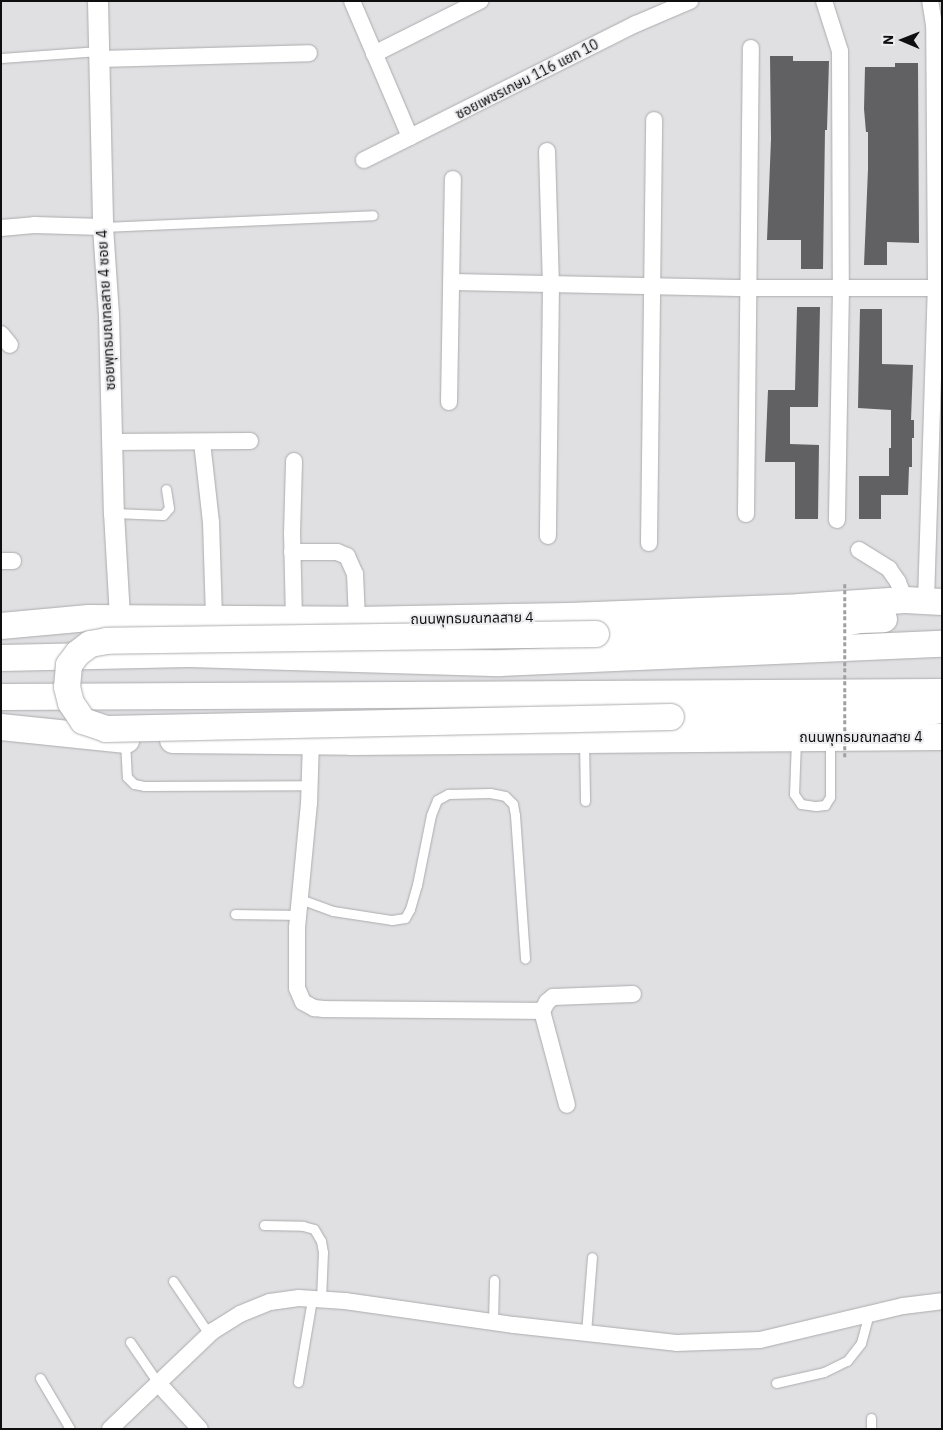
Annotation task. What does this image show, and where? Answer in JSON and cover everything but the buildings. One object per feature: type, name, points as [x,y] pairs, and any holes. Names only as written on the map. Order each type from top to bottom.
[{"type":"main road","name":"ถนนพุทธมณฑลสาย 4","points":[[1,626],[58,620],[120,618],[357,620],[929,605]]},
{"type":"main road","points":[[824,627],[929,605]]},
{"type":"main road","points":[[942,640],[824,627],[596,634],[107,641],[90,644],[78,653],[69,665],[67,687],[71,703],[83,721],[106,729],[671,717],[901,715],[942,718]]},
{"type":"main road","points":[[1,658],[189,654],[500,663],[942,644]]},
{"type":"main road","points":[[1,697],[942,692]]},
{"type":"main road","points":[[901,715],[942,710]]},
{"type":"main road","name":"ถนนพุทธมณฑลสาย 4","points":[[1,727],[125,740],[311,741],[942,736]]},
{"type":"street","name":"ซอยพุทธมณฑลสาย 4 ซอย 4","points":[[98,1],[102,227],[109,314],[111,442],[120,618]]},
{"type":"street","points":[[352,1],[410,137]]},
{"type":"street","points":[[374,54],[480,1]]},
{"type":"street","name":"ซอยเพชรเกษม 116 แยก 10","points":[[364,160],[628,29],[690,1]]},
{"type":"street","points":[[824,1],[840,51],[841,288],[837,520]]},
{"type":"street","points":[[929,605],[936,288],[934,25],[930,1]]},
{"type":"street","points":[[746,514],[751,48]]},
{"type":"street","points":[[99,55],[309,53]]},
{"type":"street","points":[[649,543],[654,120]]},
{"type":"street","points":[[547,152],[551,285],[548,536]]},
{"type":"street","points":[[450,402],[453,179]]},
{"type":"street","points":[[1,228],[34,225],[102,227]]},
{"type":"street","points":[[453,282],[651,287],[936,288]]},
{"type":"street","points":[[111,442],[250,441]]},
{"type":"street","points":[[202,442],[211,522],[214,620]]},
{"type":"street","points":[[294,460],[292,552],[294,620]]},
{"type":"street","points":[[859,550],[889,569],[898,582],[929,605]]},
{"type":"street","points":[[292,552],[337,552],[347,556],[355,574],[357,620]]},
{"type":"street","points":[[311,741],[310,785],[299,907],[297,988],[304,1002],[314,1008],[542,1011]]},
{"type":"street","points":[[567,1105],[542,1011],[547,1002],[553,996],[633,994]]},
{"type":"street","points":[[110,1429],[209,1334],[240,1314],[270,1302],[317,1299],[676,1343],[760,1340],[869,1314],[942,1301]]},
{"type":"street","points":[[158,1383],[200,1429]]},
{"type":"lane","points":[[1,58],[99,55]]},
{"type":"lane","points":[[102,227],[373,215]]},
{"type":"lane","points":[[114,513],[163,515],[168,508],[166,489]]},
{"type":"lane","points":[[796,737],[794,794],[801,804],[816,806],[825,805],[830,797],[830,737]]},
{"type":"lane","points":[[584,739],[585,801]]},
{"type":"lane","points":[[125,740],[127,777],[134,784],[144,786],[310,785]]},
{"type":"lane","points":[[235,914],[299,907],[392,920],[405,918],[410,909],[437,800],[448,794],[490,793],[505,796],[513,804],[525,959]]},
{"type":"lane","points":[[264,1225],[303,1226],[314,1229],[321,1240],[323,1252],[317,1299],[298,1382]]},
{"type":"lane","points":[[586,1333],[592,1257]]},
{"type":"lane","points":[[493,1322],[494,1280]]},
{"type":"lane","points":[[173,1281],[209,1334]]},
{"type":"lane","points":[[776,1383],[824,1372],[847,1361],[861,1343],[869,1314]]},
{"type":"lane","points":[[130,1342],[158,1383]]},
{"type":"lane","points":[[40,1378],[70,1429]]},
{"type":"lane","points":[[871,1418],[871,1429]]},
{"type":"path","points":[[845,584],[845,758]]}]
